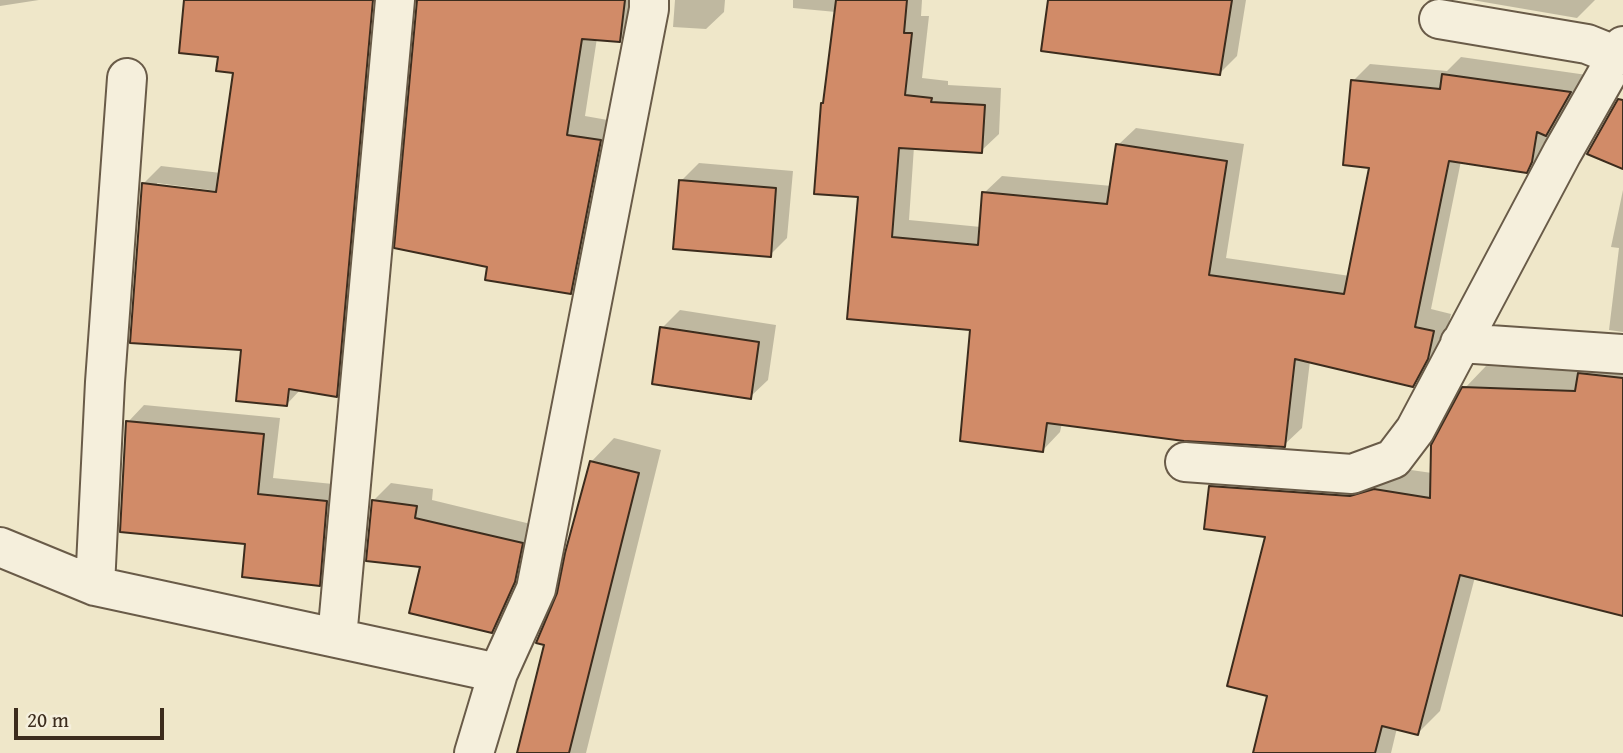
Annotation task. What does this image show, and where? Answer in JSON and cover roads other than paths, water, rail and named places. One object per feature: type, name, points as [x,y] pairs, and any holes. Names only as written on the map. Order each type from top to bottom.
[{"type":"street","points":[[337,638],[395,0]]},
{"type":"street","points":[[474,753],[498,673],[536,589],[649,0]]},
{"type":"street","points":[[1185,462],[1352,474],[1393,459],[1415,430],[1562,153],[1620,51],[1439,19]]},
{"type":"street","points":[[95,586],[105,382],[127,78]]},
{"type":"street","points":[[1460,343],[1623,354]]},
{"type":"street","points":[[0,547],[95,586],[498,673]]}]
